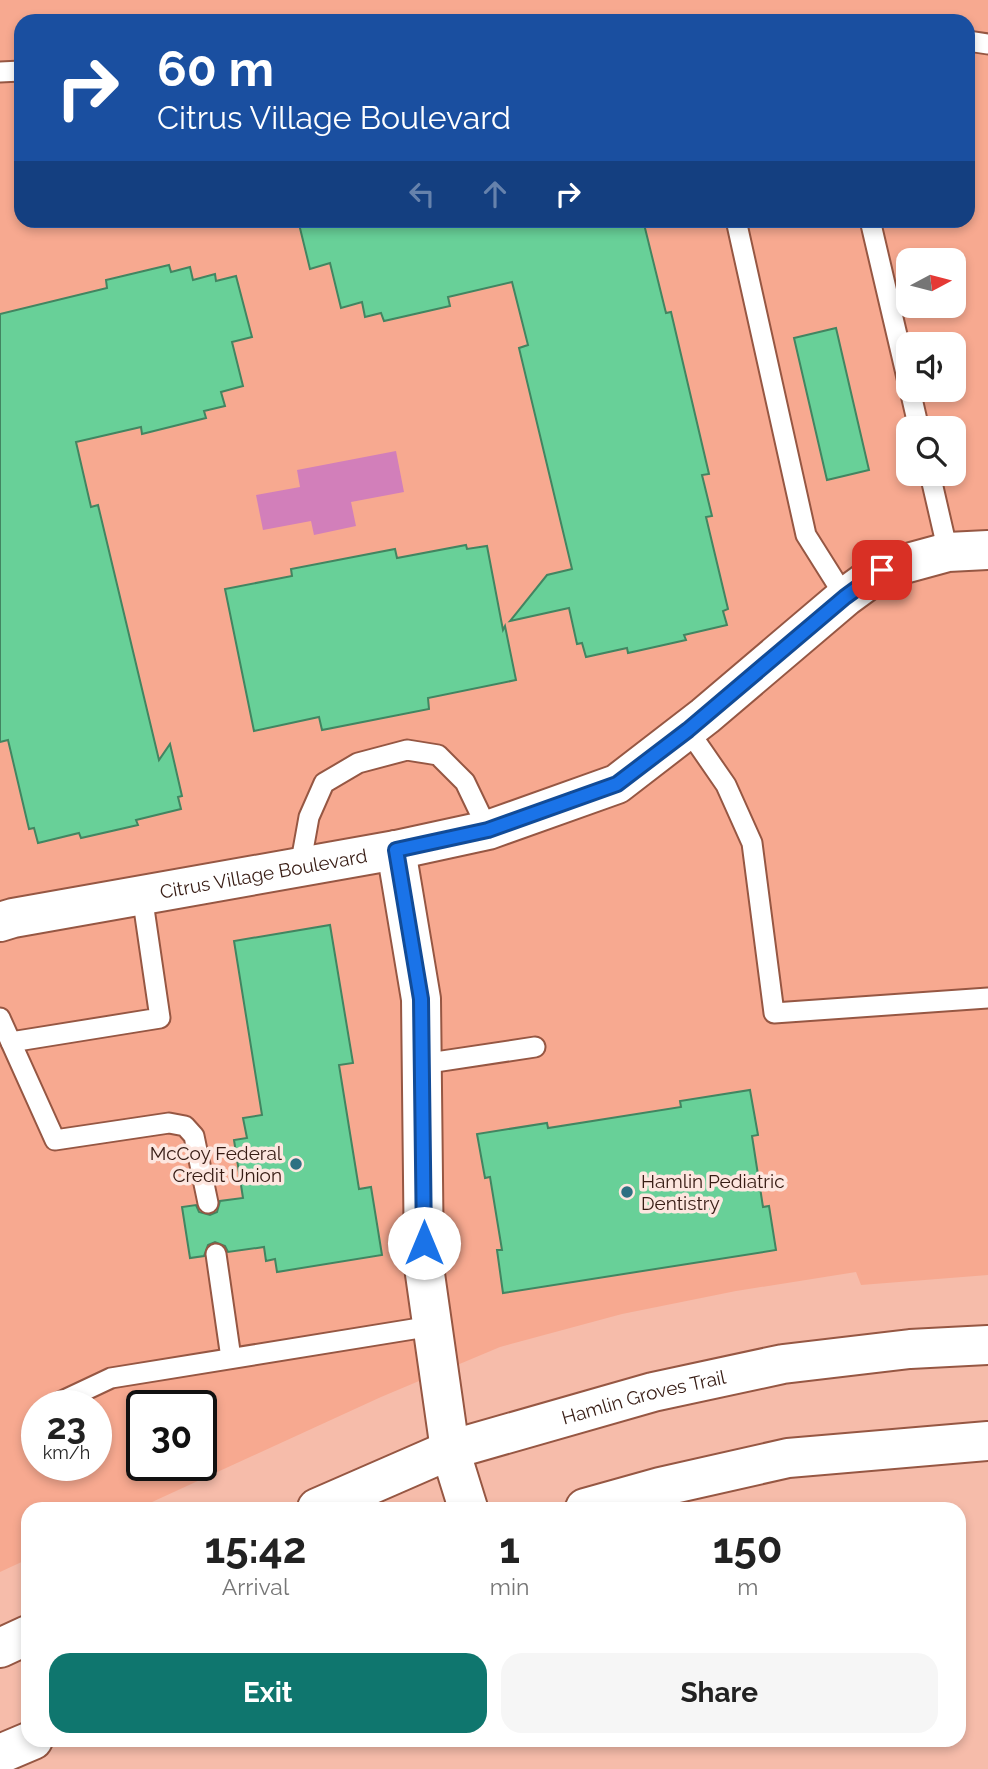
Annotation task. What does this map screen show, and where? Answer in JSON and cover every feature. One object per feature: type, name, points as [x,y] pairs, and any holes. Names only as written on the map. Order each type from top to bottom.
[{"type":"street","name":"Citrus Village Boulevard","points":[[0,922],[396,850],[488,830],[617,784],[688,730],[845,597],[882,570],[948,552],[988,550]]},
{"type":"street","points":[[396,850],[421,999],[424,1267],[450,1450],[466,1502]]},
{"type":"street","name":"Hamlin Groves Trail","points":[[331,1502],[450,1450],[653,1392],[783,1364],[910,1349],[988,1345]]},
{"type":"street","points":[[606,1502],[788,1458],[988,1441]]},
{"type":"street","points":[[0,1648],[21,1638]]},
{"type":"street","points":[[0,1755],[21,1745]]},
{"type":"lane","points":[[738,228],[806,536],[845,597]]},
{"type":"lane","points":[[872,228],[896,332]]},
{"type":"lane","points":[[933,486],[948,552]]},
{"type":"lane","points":[[688,730],[726,785],[752,843],[774,1013],[988,998]]},
{"type":"lane","points":[[300,867],[309,817],[324,783],[358,763],[407,750],[438,755],[465,782],[488,830]]},
{"type":"lane","points":[[11,1042],[160,1018],[142,895]]},
{"type":"lane","points":[[0,1018],[55,1140],[169,1123],[184,1126],[194,1136],[208,1203]]},
{"type":"lane","points":[[422,1064],[534,1047]]},
{"type":"lane","points":[[216,1254],[231,1358]]},
{"type":"lane","points":[[84,1390],[111,1377],[432,1326]]},
{"type":"shaded area","points":[[0,0],[988,0],[988,1275],[861,1285],[856,1272],[736,1291],[622,1314],[500,1347],[381,1397],[217,1472],[217,1390],[126,1390],[126,1481],[198,1481],[152,1502],[21,1502],[21,1562],[0,1572]]},
{"type":"shaded area","points":[[396,451],[404,492],[351,502],[356,526],[314,535],[311,521],[263,530],[256,495],[300,487],[297,470]]},
{"type":"building","points":[[300,228],[645,228],[666,313],[671,312],[709,474],[702,475],[712,516],[706,517],[728,609],[723,611],[727,625],[684,635],[686,640],[628,653],[627,648],[586,657],[582,643],[577,644],[569,608],[510,621],[547,575],[572,569],[519,348],[528,345],[512,282],[448,297],[450,306],[384,321],[381,313],[365,317],[362,302],[341,308],[330,263],[310,269]]},
{"type":"building","points":[[169,265],[171,272],[190,267],[193,280],[215,274],[216,281],[236,276],[252,337],[232,342],[243,386],[221,392],[225,406],[204,411],[206,418],[142,434],[141,427],[76,442],[91,507],[98,505],[159,760],[170,744],[182,796],[178,797],[181,809],[136,820],[138,825],[81,838],[79,833],[38,843],[34,828],[29,829],[8,740],[0,742],[0,314],[107,288],[106,280]]},
{"type":"building","points":[[836,328],[869,470],[827,480],[794,338]]},
{"type":"building","points":[[466,545],[467,549],[487,546],[503,630],[505,626],[516,680],[428,698],[429,709],[322,730],[319,717],[254,731],[225,589],[292,576],[291,569],[395,549],[397,558]]},
{"type":"building","points":[[330,925],[353,1063],[339,1065],[359,1189],[371,1187],[382,1255],[277,1272],[275,1259],[266,1261],[264,1247],[228,1252],[225,1246],[215,1242],[208,1245],[204,1256],[190,1258],[182,1207],[196,1205],[199,1212],[210,1215],[217,1212],[220,1201],[243,1198],[234,1140],[247,1138],[243,1118],[262,1115],[234,941]]},
{"type":"building","name":"Hamlin Pediatric Dentistry","points":[[750,1090],[758,1135],[752,1136],[763,1207],[769,1206],[776,1250],[503,1293],[497,1250],[502,1250],[490,1177],[485,1178],[477,1134],[547,1123],[548,1128],[681,1107],[680,1101]]},
{"type":"place","name":"McCoy Federal Credit Union","points":[[296,1164]]},
{"type":"place","name":"Hamlin Pediatric Dentistry","points":[[627,1192]]},
{"type":"route","points":[[424,1243],[421,999],[396,850],[488,830],[617,784],[688,730],[845,597],[882,570]]}]
